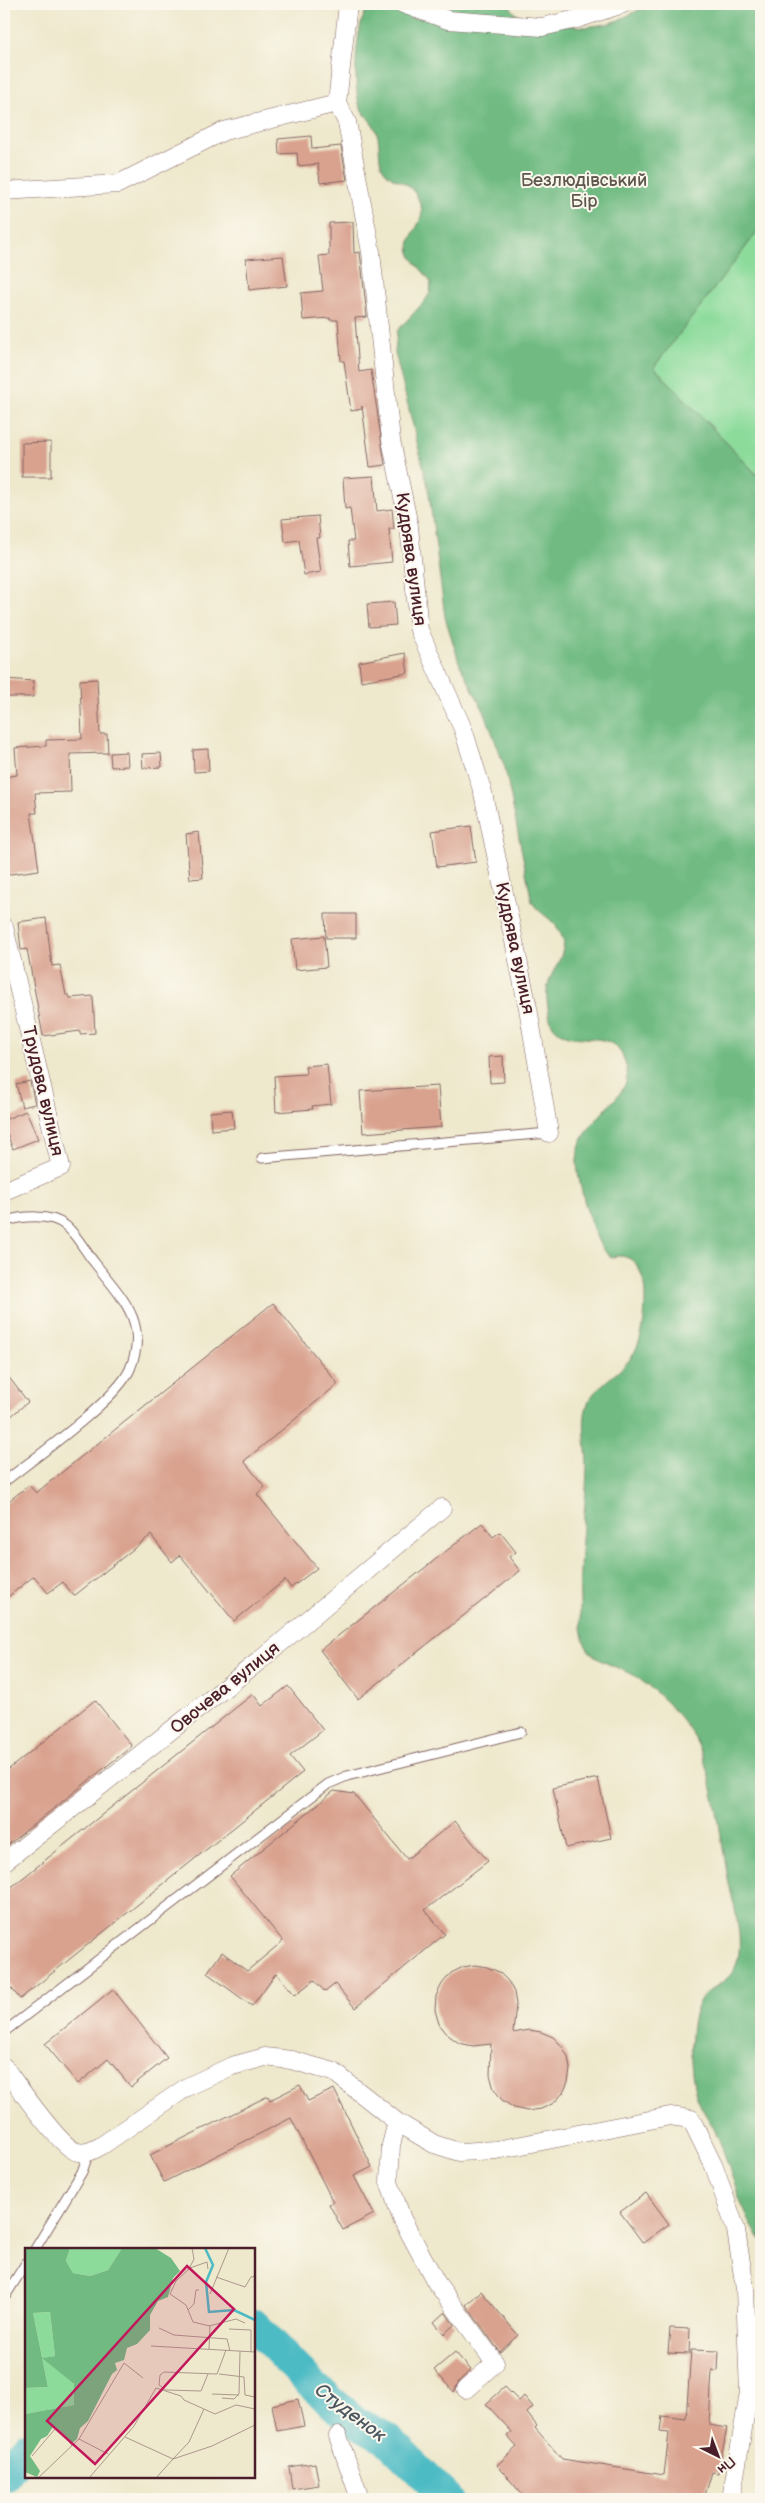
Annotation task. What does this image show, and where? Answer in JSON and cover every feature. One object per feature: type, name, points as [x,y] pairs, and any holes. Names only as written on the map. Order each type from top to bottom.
[{"type":"street","points":[[4,191],[118,184],[224,131],[337,103],[348,4]]},
{"type":"street","points":[[403,4],[448,20],[542,27],[577,20],[623,4]]},
{"type":"street","name":"Кудрява вулиця","points":[[337,103],[347,122],[371,252],[391,440],[409,526],[419,630],[463,729],[483,793],[528,1008],[549,1133]]},
{"type":"street","name":"Трудова вулиця","points":[[4,927],[61,1167],[4,1190]]},
{"type":"street","name":"Овочева вулиця","points":[[4,1862],[259,1661],[442,1508]]},
{"type":"street","points":[[4,2067],[67,2145],[77,2152],[89,2152],[187,2087],[232,2066],[265,2057],[291,2060],[334,2072],[398,2122],[434,2144],[459,2152],[496,2150],[670,2116],[691,2119],[714,2166],[736,2230],[746,2289],[749,2393],[731,2499]]},
{"type":"street","points":[[398,2122],[390,2145],[389,2182],[402,2219],[436,2282],[495,2362],[466,2389]]},
{"type":"street","points":[[338,2436],[359,2496]]},
{"type":"lane","points":[[262,1158],[549,1133]]},
{"type":"lane","points":[[4,1222],[14,1218],[46,1218],[65,1225],[132,1312],[137,1342],[135,1357],[121,1384],[85,1418],[4,1482]]},
{"type":"lane","points":[[4,2032],[328,1784],[347,1776],[521,1732]]},
{"type":"lane","points":[[36,2248],[82,2172],[89,2152]]},
{"type":"lane","points":[[4,2298],[25,2265]]},
{"type":"green space","name":"Безлюдівський Бір","points":[[370,4],[508,4],[517,15],[526,20],[585,27],[619,20],[650,4],[761,4],[761,227],[654,367],[761,479],[761,2240],[753,2228],[736,2189],[717,2135],[698,2099],[692,2076],[691,2030],[697,2005],[703,1996],[725,1980],[733,1971],[738,1960],[739,1947],[737,1918],[728,1879],[711,1782],[699,1746],[674,1710],[638,1678],[593,1655],[584,1641],[582,1632],[580,1617],[581,1552],[587,1466],[584,1428],[585,1413],[593,1394],[623,1367],[634,1352],[643,1326],[645,1297],[644,1284],[637,1265],[627,1257],[610,1256],[601,1247],[596,1237],[579,1180],[577,1160],[580,1146],[586,1133],[622,1090],[627,1080],[627,1070],[622,1055],[615,1046],[606,1041],[564,1034],[553,1026],[549,1013],[548,987],[564,943],[558,928],[532,902],[505,768],[485,713],[460,665],[445,617],[428,486],[395,353],[397,331],[425,301],[430,293],[431,283],[414,260],[409,246],[422,212],[417,196],[408,186],[393,178],[384,170],[375,129],[359,104],[356,81],[358,37],[365,13]]},
{"type":"green space","points":[[761,227],[761,479],[654,367]]},
{"type":"building","points":[[311,136],[312,149],[341,146],[347,180],[320,183],[318,164],[298,166],[297,153],[279,154],[278,139]]},
{"type":"building","points":[[353,222],[354,253],[360,252],[367,317],[355,318],[359,372],[371,370],[385,465],[370,467],[362,406],[362,409],[351,411],[344,361],[341,361],[338,320],[330,320],[330,318],[303,320],[301,293],[323,291],[319,256],[329,255],[329,223]]},
{"type":"building","points":[[283,256],[287,286],[249,290],[246,259]]},
{"type":"building","points":[[51,442],[51,477],[22,477],[22,443]]},
{"type":"building","points":[[374,476],[377,511],[392,509],[394,529],[389,529],[392,562],[350,566],[348,541],[354,541],[350,508],[345,509],[343,478]]},
{"type":"building","points":[[318,516],[320,538],[316,538],[321,572],[304,575],[299,540],[285,542],[282,519]]},
{"type":"building","points":[[394,602],[396,625],[369,627],[367,604]]},
{"type":"building","points":[[405,653],[408,673],[361,681],[359,662]]},
{"type":"building","points":[[4,679],[34,681],[33,697],[4,697]]},
{"type":"building","points":[[97,679],[100,734],[107,734],[108,753],[70,754],[71,792],[35,793],[37,813],[31,813],[39,870],[4,875],[4,777],[17,775],[15,748],[46,746],[46,740],[82,739],[80,680]]},
{"type":"building","points":[[208,749],[209,771],[194,772],[193,750]]},
{"type":"building","points":[[127,752],[128,766],[111,767],[110,753]]},
{"type":"building","points":[[161,753],[162,767],[143,768],[142,754]]},
{"type":"building","points":[[471,826],[476,862],[437,867],[432,831]]},
{"type":"building","points":[[199,832],[203,878],[190,879],[186,834]]},
{"type":"building","points":[[325,914],[356,914],[356,938],[326,938]]},
{"type":"building","points":[[46,918],[52,966],[60,965],[66,995],[69,995],[70,998],[93,996],[95,1033],[80,1034],[80,1031],[43,1036],[27,949],[21,950],[18,922]]},
{"type":"building","points":[[324,936],[327,967],[295,970],[292,939]]},
{"type":"building","points":[[503,1056],[504,1082],[490,1083],[489,1057]]},
{"type":"building","points":[[327,1064],[331,1104],[312,1106],[313,1109],[276,1112],[274,1076],[306,1074],[305,1066]]},
{"type":"building","points":[[30,1081],[35,1104],[22,1107],[16,1084]]},
{"type":"building","points":[[438,1086],[441,1127],[363,1133],[360,1091]]},
{"type":"building","points":[[232,1110],[234,1128],[211,1130],[210,1112]]},
{"type":"building","points":[[26,1111],[38,1139],[13,1149],[4,1127],[4,1120]]},
{"type":"building","points":[[273,1303],[338,1384],[244,1461],[265,1487],[257,1494],[317,1568],[291,1588],[285,1580],[234,1621],[180,1555],[172,1562],[151,1535],[74,1596],[63,1582],[48,1593],[34,1576],[4,1600],[4,1505],[29,1485],[36,1493]]},
{"type":"building","points":[[4,1371],[28,1402],[4,1422]]},
{"type":"building","points":[[482,1523],[493,1537],[500,1532],[516,1552],[509,1557],[520,1571],[358,1699],[320,1650]]},
{"type":"building","points":[[288,1686],[323,1730],[290,1756],[303,1772],[20,1999],[4,1979],[4,1893],[253,1694],[262,1706]]},
{"type":"building","points":[[95,1700],[132,1746],[4,1848],[4,1773]]},
{"type":"building","points":[[598,1778],[611,1838],[566,1848],[553,1788]]},
{"type":"building","points":[[334,1791],[354,1794],[407,1859],[455,1821],[488,1861],[425,1910],[445,1934],[355,2008],[335,1984],[325,1992],[314,1980],[295,1995],[276,1973],[252,2006],[207,1973],[222,1952],[247,1971],[283,1941],[230,1876]]},
{"type":"building","points":[[475,1965],[499,1972],[508,1981],[514,1992],[516,2004],[513,2033],[529,2030],[541,2032],[553,2037],[562,2046],[568,2057],[570,2069],[568,2082],[563,2093],[554,2103],[541,2109],[527,2111],[514,2108],[502,2100],[494,2089],[490,2075],[491,2044],[473,2046],[459,2043],[448,2035],[439,2024],[435,2010],[436,1996],[442,1984],[451,1973],[463,1967]]},
{"type":"building","points":[[113,1989],[167,2058],[131,2087],[108,2059],[78,2084],[45,2044]]},
{"type":"building","points":[[300,2085],[308,2101],[334,2089],[372,2167],[354,2176],[374,2214],[343,2230],[329,2204],[333,2202],[291,2118],[164,2182],[150,2155],[268,2096],[270,2100]]},
{"type":"building","points":[[646,2193],[669,2224],[643,2243],[620,2212]]},
{"type":"building","points":[[481,2291],[518,2335],[500,2352],[466,2305]]},
{"type":"building","points":[[445,2312],[454,2325],[444,2334],[434,2322]]},
{"type":"building","points":[[670,2328],[690,2329],[689,2354],[668,2353]]},
{"type":"building","points":[[691,2350],[719,2351],[718,2371],[712,2370],[709,2425],[727,2428],[718,2473],[712,2472],[704,2499],[526,2499],[497,2465],[517,2447],[507,2436],[512,2432],[486,2404],[505,2387],[519,2401],[524,2396],[533,2407],[527,2413],[537,2426],[535,2428],[562,2459],[664,2475],[669,2433],[660,2432],[662,2416],[686,2419]]},
{"type":"building","points":[[455,2352],[471,2370],[459,2381],[454,2392],[434,2370]]},
{"type":"building","points":[[298,2399],[304,2426],[277,2431],[272,2405]]},
{"type":"building","points":[[315,2463],[319,2485],[292,2489],[289,2467]]},
{"type":"waterway","name":"Студенок","points":[[255,2326],[314,2387],[356,2422],[386,2438],[448,2499]]},
{"type":"waterway","name":"Студенок","points":[[4,2476],[25,2449]]}]
